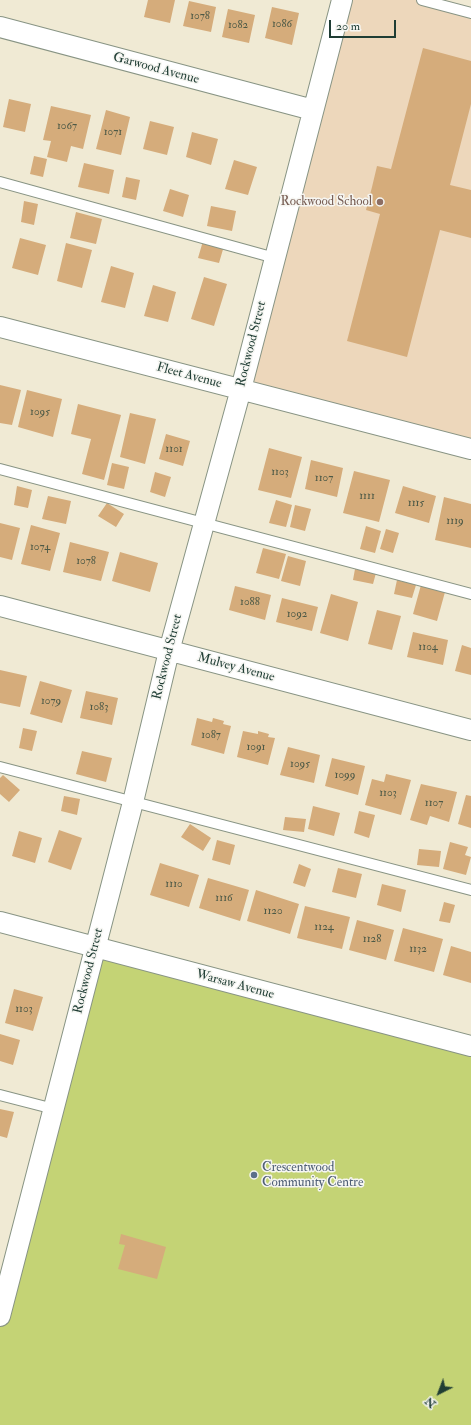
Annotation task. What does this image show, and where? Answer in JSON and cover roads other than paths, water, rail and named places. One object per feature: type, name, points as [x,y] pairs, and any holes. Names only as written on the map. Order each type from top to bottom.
[{"type":"street","name":"Rockwood Street","points":[[0,1316],[6,1270],[54,1109],[133,802],[169,651],[241,389],[342,0]]},
{"type":"street","name":"Garwood Avenue","points":[[0,27],[313,110]]},
{"type":"street","name":"Fleet Avenue","points":[[0,326],[471,449]]},
{"type":"street","name":"Mulvey Avenue","points":[[0,606],[471,730]]},
{"type":"street","name":"Warsaw Avenue","points":[[0,922],[471,1046]]},
{"type":"lane","points":[[422,0],[471,13]]},
{"type":"lane","points":[[0,182],[274,258]]},
{"type":"lane","points":[[0,469],[471,594]]},
{"type":"lane","points":[[0,767],[471,890]]},
{"type":"lane","points":[[0,1095],[54,1109]]},
{"type":"place","name":"Rockwood School","points":[[380,202]]},
{"type":"place","name":"Crescentwood Community Centre","points":[[254,1175]]}]
